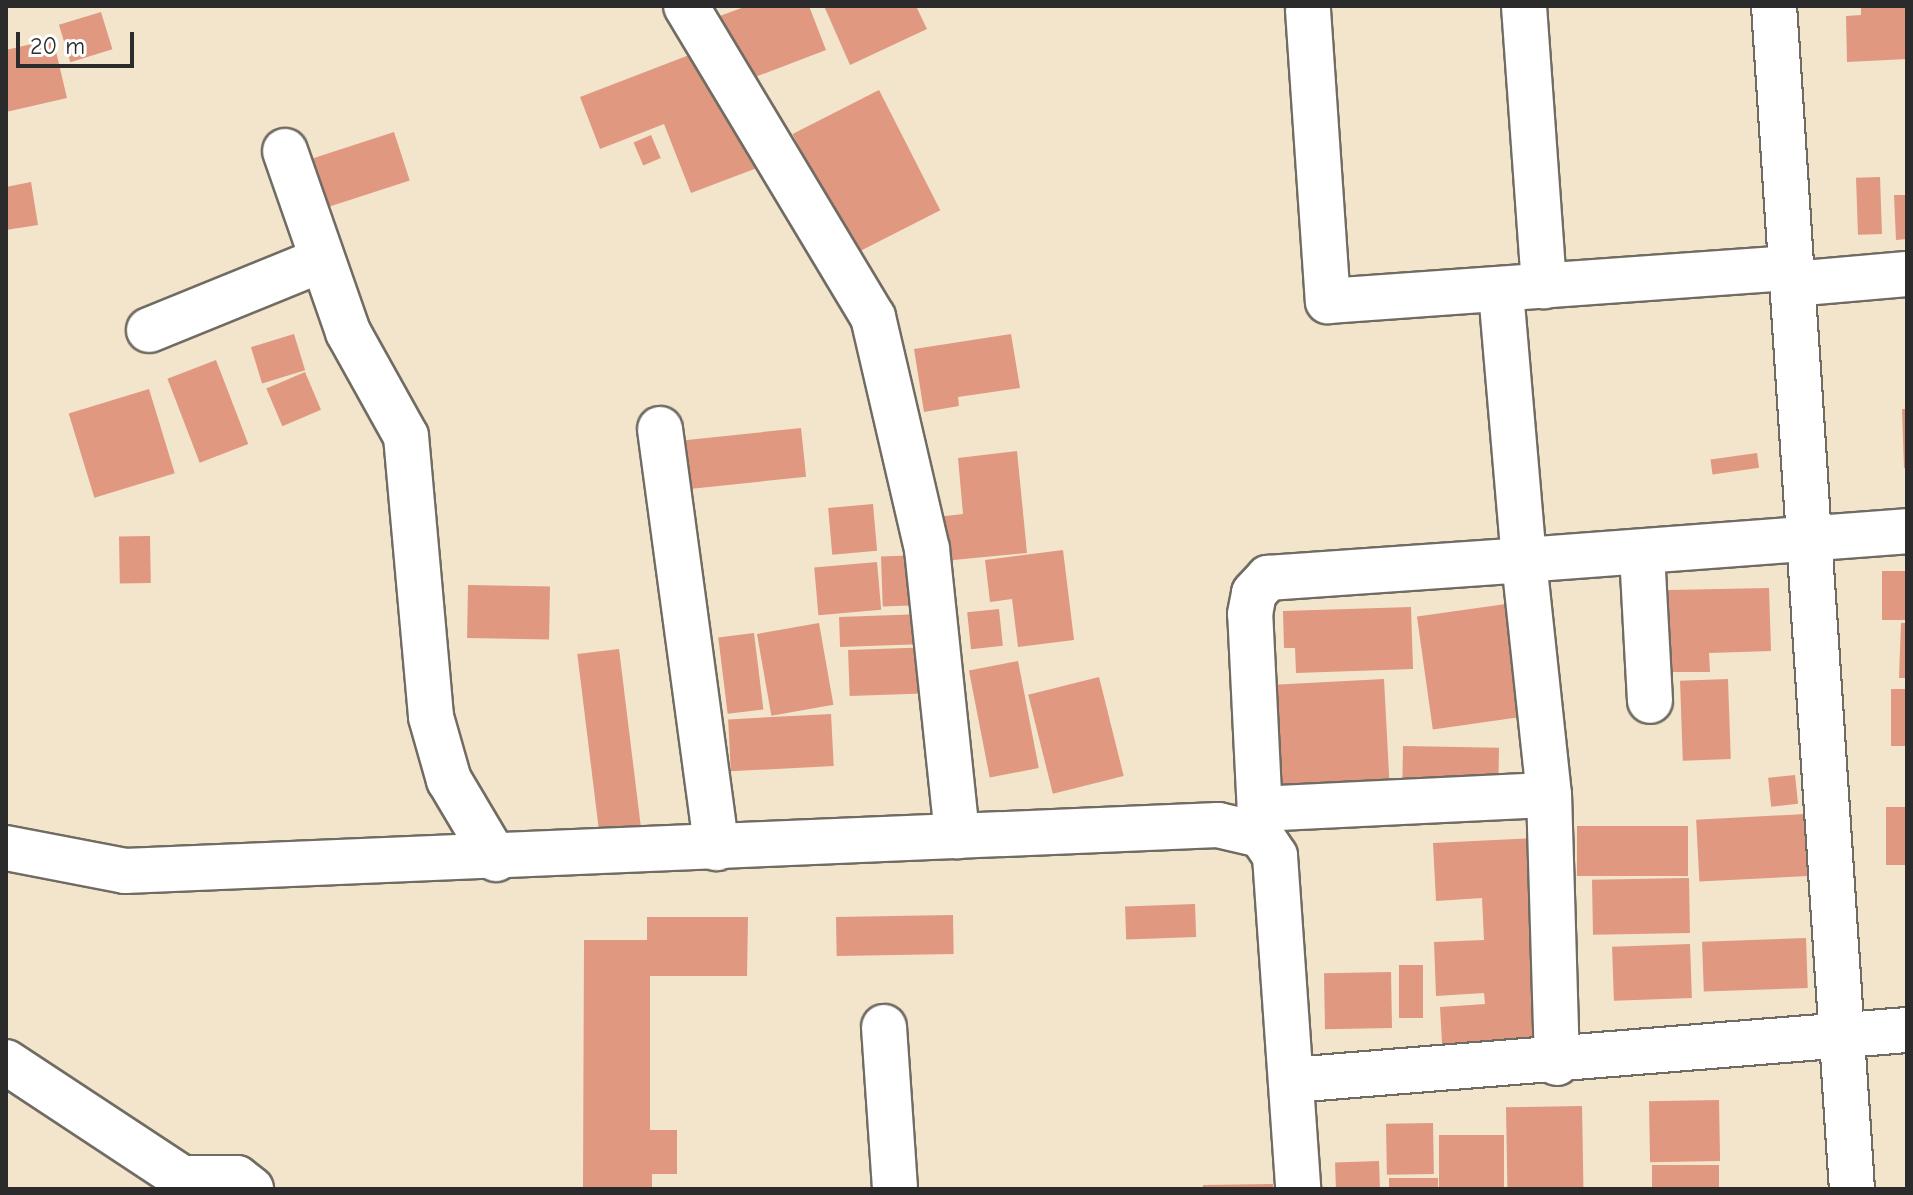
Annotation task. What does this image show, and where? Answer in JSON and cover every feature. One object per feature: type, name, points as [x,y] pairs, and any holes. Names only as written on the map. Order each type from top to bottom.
[{"type":"street","points":[[686,6],[838,250],[873,317],[927,549],[957,836]]},
{"type":"street","points":[[1524,6],[1544,286]]},
{"type":"street","points":[[1774,6],[1852,1189]]},
{"type":"street","points":[[1308,10],[1328,301],[1544,286],[1907,274]]},
{"type":"street","points":[[285,151],[319,261],[359,349],[406,436],[431,717],[449,780],[496,859]]},
{"type":"street","points":[[149,330],[319,261]]},
{"type":"street","points":[[1501,289],[1524,560],[1549,795],[1557,1063]]},
{"type":"street","points":[[660,429],[717,848]]},
{"type":"street","points":[[1298,1189],[1275,856],[1260,822],[1250,614],[1268,578],[1809,541],[1907,531]]},
{"type":"street","points":[[1642,553],[1650,701]]},
{"type":"street","points":[[6,848],[125,871],[496,859],[1218,825],[1549,795]]},
{"type":"street","points":[[884,1027],[895,1189]]},
{"type":"street","points":[[1292,1080],[1557,1063],[1907,1030]]},
{"type":"street","points":[[6,1062],[182,1178],[237,1178],[251,1189]]},
{"type":"building","points":[[747,6],[809,6],[826,50],[742,82],[717,17]]},
{"type":"building","points":[[824,6],[916,6],[927,29],[850,65]]},
{"type":"building","points":[[1861,6],[1907,6],[1907,59],[1847,62],[1846,16],[1861,15]]},
{"type":"building","points":[[101,12],[112,49],[70,62],[59,25]]},
{"type":"building","points":[[53,39],[67,98],[6,112],[6,50]]},
{"type":"building","points":[[710,47],[757,168],[691,193],[664,124],[600,149],[580,97]]},
{"type":"building","points":[[879,90],[940,210],[854,254],[793,134]]},
{"type":"building","points":[[394,132],[410,181],[325,208],[309,160]]},
{"type":"building","points":[[651,135],[661,158],[643,165],[634,142]]},
{"type":"building","points":[[1880,177],[1882,234],[1858,235],[1856,178]]},
{"type":"building","points":[[31,182],[38,225],[6,230],[6,187]]},
{"type":"building","points":[[1894,195],[1907,195],[1907,239],[1896,240]]},
{"type":"building","points":[[294,334],[305,370],[262,383],[251,347]]},
{"type":"building","points":[[1011,334],[1020,388],[958,397],[959,406],[924,412],[914,349]]},
{"type":"building","points":[[216,360],[248,444],[200,463],[167,379]]},
{"type":"building","points":[[305,372],[321,410],[282,426],[266,388]]},
{"type":"building","points":[[149,389],[175,473],[94,498],[69,414]]},
{"type":"building","points":[[1902,409],[1907,409],[1907,468],[1904,468]]},
{"type":"building","points":[[801,428],[806,477],[690,489],[685,440]]},
{"type":"building","points":[[1017,451],[1027,553],[933,562],[928,518],[963,514],[958,458]]},
{"type":"building","points":[[1757,453],[1759,468],[1713,474],[1710,460]]},
{"type":"building","points":[[873,504],[877,551],[832,555],[828,508]]},
{"type":"building","points":[[150,536],[151,583],[120,584],[119,537]]},
{"type":"building","points":[[1063,550],[1074,640],[1018,647],[1012,599],[990,602],[985,560]]},
{"type":"building","points":[[923,555],[925,605],[883,606],[881,556]]},
{"type":"building","points":[[877,562],[881,610],[818,615],[814,567]]},
{"type":"building","points":[[1882,571],[1907,571],[1907,620],[1882,620]]},
{"type":"building","points":[[468,585],[550,586],[549,639],[467,638]]},
{"type":"building","points":[[1769,588],[1771,651],[1709,653],[1710,672],[1670,672],[1668,590]]},
{"type":"building","points":[[1513,603],[1529,716],[1433,729],[1417,616]]},
{"type":"building","points":[[1411,607],[1413,669],[1296,673],[1295,648],[1284,648],[1283,611]]},
{"type":"building","points":[[999,609],[1003,646],[971,649],[967,612]]},
{"type":"building","points":[[924,614],[925,644],[840,647],[839,617]]},
{"type":"building","points":[[819,623],[833,705],[771,716],[757,634]]},
{"type":"building","points":[[1901,623],[1907,623],[1907,678],[1899,678]]},
{"type":"building","points":[[754,633],[763,709],[728,714],[718,637]]},
{"type":"building","points":[[935,647],[937,693],[850,696],[848,650]]},
{"type":"building","points":[[619,649],[642,840],[601,845],[577,654]]},
{"type":"building","points":[[1018,661],[1039,768],[990,778],[969,671]]},
{"type":"building","points":[[1099,677],[1124,776],[1053,794],[1028,695]]},
{"type":"building","points":[[1384,679],[1389,783],[1280,789],[1274,685]]},
{"type":"building","points":[[1728,679],[1731,759],[1683,761],[1680,681]]},
{"type":"building","points":[[1891,689],[1907,689],[1907,746],[1891,746]]},
{"type":"building","points":[[831,714],[834,766],[731,771],[728,719]]},
{"type":"building","points":[[1403,746],[1499,748],[1498,783],[1402,781]]},
{"type":"building","points":[[1795,775],[1798,804],[1771,807],[1768,778]]},
{"type":"building","points":[[1886,807],[1907,807],[1907,865],[1886,865]]},
{"type":"building","points":[[1805,814],[1808,876],[1699,882],[1696,820]]},
{"type":"building","points":[[1577,826],[1688,826],[1688,876],[1577,876]]},
{"type":"building","points":[[1535,838],[1546,1056],[1443,1061],[1440,1007],[1485,1004],[1484,993],[1436,996],[1434,942],[1484,940],[1482,898],[1436,901],[1433,843]]},
{"type":"building","points":[[1689,878],[1690,933],[1593,935],[1592,880]]},
{"type":"building","points":[[1195,904],[1196,937],[1126,939],[1125,906]]},
{"type":"building","points":[[953,915],[954,954],[837,956],[836,917]]},
{"type":"building","points":[[647,917],[748,917],[747,976],[650,976],[650,1130],[677,1130],[677,1174],[652,1174],[652,1189],[583,1189],[584,940],[647,940]]},
{"type":"building","points":[[1806,938],[1808,988],[1704,992],[1702,942]]},
{"type":"building","points":[[1690,944],[1692,998],[1614,1001],[1612,947]]},
{"type":"building","points":[[1399,965],[1423,965],[1423,1018],[1399,1018]]},
{"type":"building","points":[[1391,972],[1392,1028],[1325,1029],[1324,973]]},
{"type":"building","points":[[1719,1100],[1720,1161],[1650,1162],[1649,1101]]},
{"type":"building","points":[[1582,1106],[1583,1189],[1507,1189],[1506,1107]]},
{"type":"building","points":[[1433,1123],[1434,1174],[1387,1175],[1386,1124]]},
{"type":"building","points":[[1439,1135],[1504,1135],[1504,1189],[1439,1189]]},
{"type":"building","points":[[1379,1161],[1380,1189],[1336,1189],[1335,1163]]},
{"type":"building","points":[[1652,1165],[1719,1165],[1719,1189],[1652,1189]]},
{"type":"building","points":[[1389,1178],[1438,1178],[1438,1189],[1389,1189]]},
{"type":"building","points":[[1273,1184],[1273,1189],[1203,1189],[1203,1185]]}]
